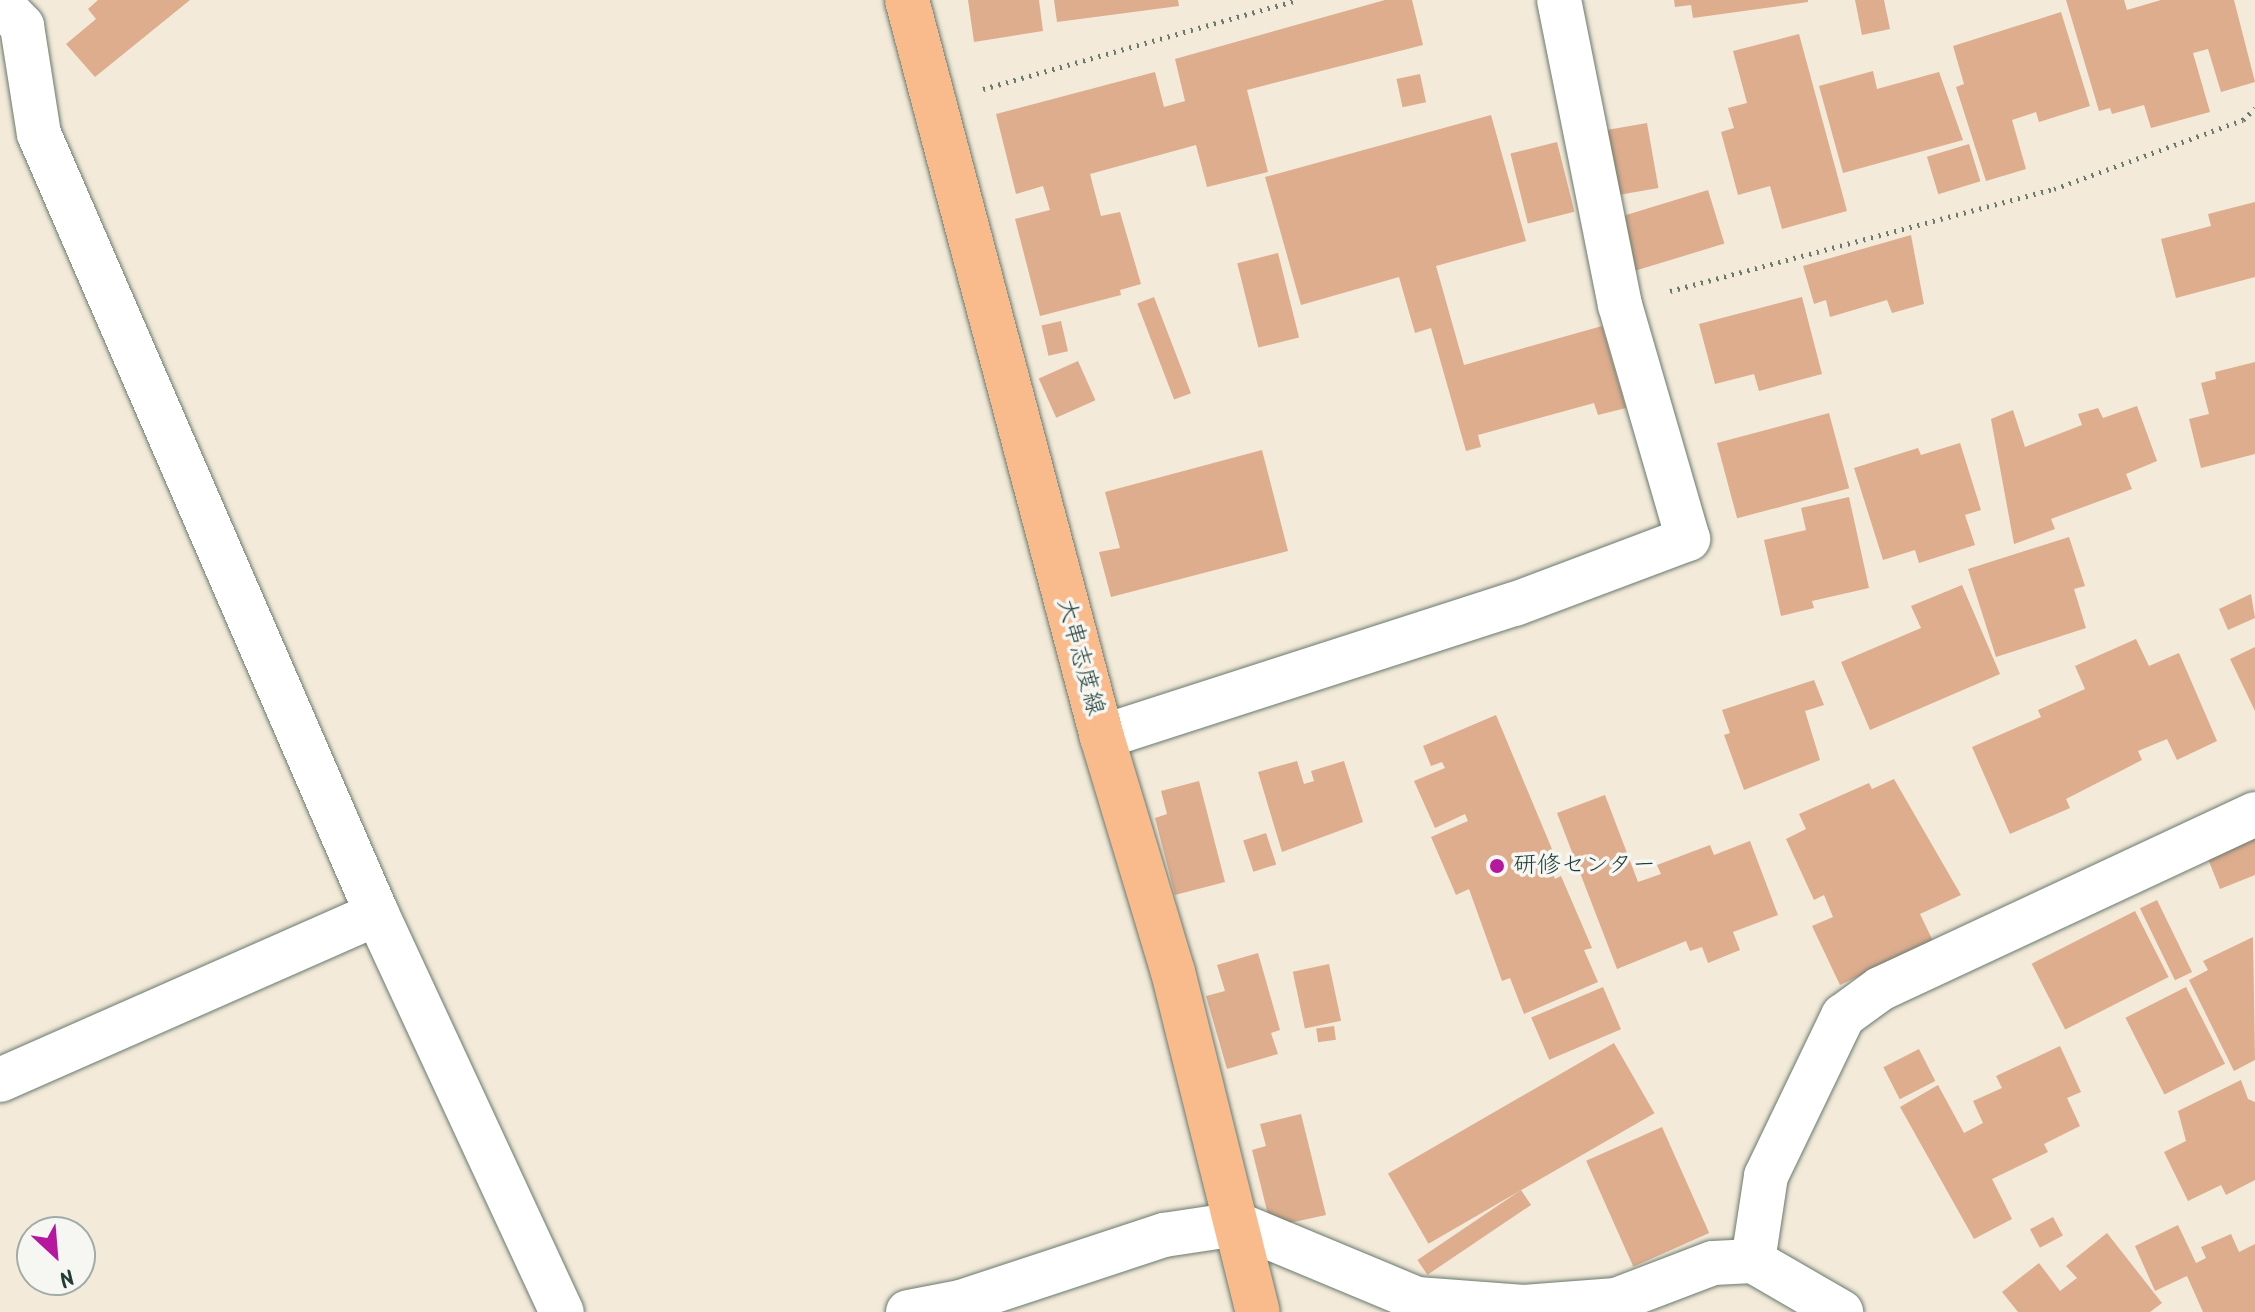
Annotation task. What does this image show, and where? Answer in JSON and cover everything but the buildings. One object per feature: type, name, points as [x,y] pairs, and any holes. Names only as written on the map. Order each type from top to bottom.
[{"type":"main road","name":"大串志度線","points":[[907,0],[932,104],[1102,737],[1173,972],[1258,1312]]},
{"type":"street","points":[[1102,737],[1515,604],[1688,539],[1620,305],[1559,0]]},
{"type":"street","points":[[0,3],[22,26],[39,134],[377,914],[562,1312]]},
{"type":"street","points":[[1753,1261],[1766,1176],[1843,1016],[1880,989],[2255,814]]},
{"type":"street","points":[[0,1080],[377,914]]},
{"type":"street","points":[[908,1312],[961,1302],[1164,1235],[1237,1224],[1417,1299],[1494,1305],[1616,1300],[1713,1263],[1753,1261],[1841,1312]]},
{"type":"path","points":[[932,104],[1297,0]]},
{"type":"path","points":[[1620,305],[2054,189],[2243,120],[2255,108]]},
{"type":"place","name":"研修センター","points":[[1497,866]]}]
